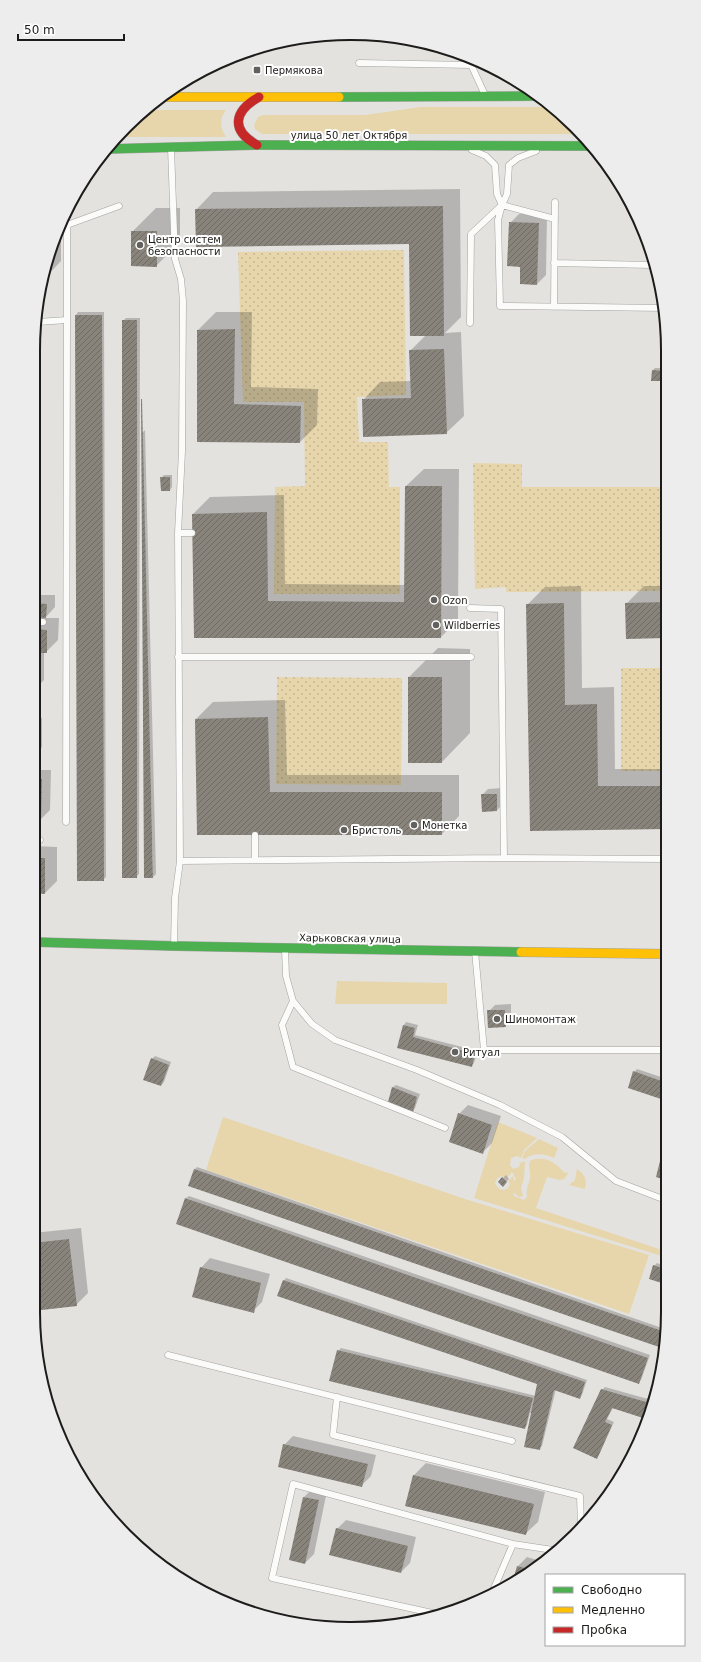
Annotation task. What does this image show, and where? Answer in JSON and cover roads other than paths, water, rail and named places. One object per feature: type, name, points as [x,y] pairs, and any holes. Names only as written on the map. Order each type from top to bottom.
[{"type":"main road","points":[[171,97],[529,96]]},
{"type":"main road","points":[[257,146],[247,141],[240,132],[238,121],[241,110],[249,101],[259,97]]},
{"type":"main road","name":"улица 50 лет Октября","points":[[115,149],[257,146],[584,146]]},
{"type":"main road","name":"Харьковская улица","points":[[40,942],[174,946],[661,954]]},
{"type":"lane","points":[[359,63],[471,65]]},
{"type":"lane","points":[[472,65],[485,96]]},
{"type":"lane","points":[[547,146],[518,158],[509,165],[507,194],[498,220],[500,306],[658,308]]},
{"type":"lane","points":[[464,147],[486,156],[495,166],[497,194],[502,205]]},
{"type":"lane","points":[[172,148],[175,259],[181,279],[183,302],[182,451],[178,533],[180,861],[175,898],[174,946]]},
{"type":"lane","points":[[554,307],[555,202]]},
{"type":"lane","points":[[502,205],[555,219]]},
{"type":"lane","points":[[470,323],[471,234],[502,205]]},
{"type":"lane","points":[[66,822],[67,225],[119,206]]},
{"type":"lane","points":[[554,262],[649,265]]},
{"type":"lane","points":[[42,322],[67,320]]},
{"type":"lane","points":[[178,533],[192,533]]},
{"type":"lane","points":[[470,608],[501,609],[504,858]]},
{"type":"lane","points":[[178,657],[471,658]]},
{"type":"lane","points":[[255,835],[255,860]]},
{"type":"lane","points":[[180,861],[504,858],[661,859]]},
{"type":"lane","points":[[284,947],[286,976],[293,1001],[312,1024],[335,1040],[417,1070],[500,1105],[562,1137],[616,1181],[661,1198]]},
{"type":"lane","points":[[476,951],[484,1050],[661,1050]]},
{"type":"lane","points":[[293,1001],[282,1025],[293,1067],[445,1128]]},
{"type":"lane","points":[[168,1355],[512,1441]]},
{"type":"lane","points":[[337,1397],[333,1435],[580,1496],[581,1519]]},
{"type":"lane","points":[[427,1612],[272,1578],[293,1484],[513,1544],[550,1550]]},
{"type":"lane","points":[[495,1586],[513,1544]]},
{"type":"place","name":"Пермякова","points":[[257,70]]},
{"type":"place","name":"Центр систем безопасности","points":[[140,245]]},
{"type":"place","name":"Ozon","points":[[434,600]]},
{"type":"place","name":"Wildberries","points":[[436,625]]},
{"type":"place","name":"Монетка","points":[[414,825]]},
{"type":"place","name":"Бристоль","points":[[344,830]]},
{"type":"place","name":"Шиномонтаж","points":[[497,1019]]},
{"type":"place","name":"Ритуал","points":[[455,1052]]}]
